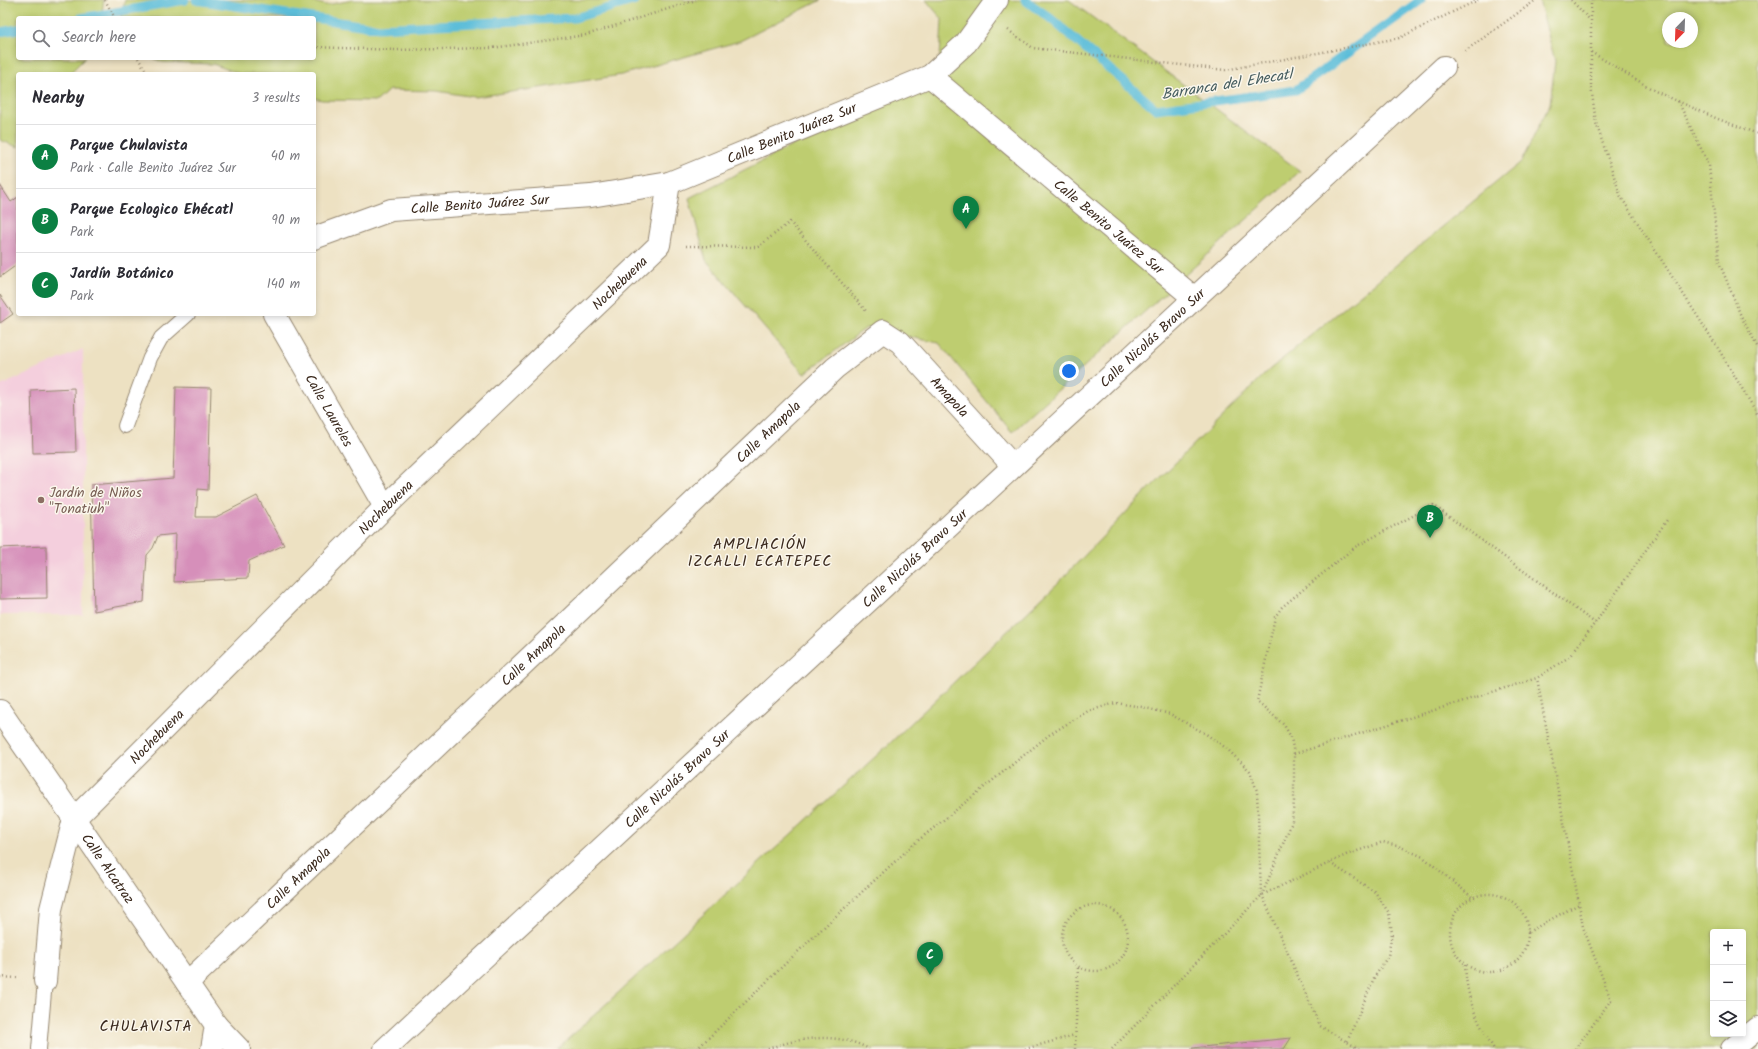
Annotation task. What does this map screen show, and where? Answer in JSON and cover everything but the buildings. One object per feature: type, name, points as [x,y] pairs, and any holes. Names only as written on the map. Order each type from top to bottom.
[{"type":"street","points":[[930,76],[966,43],[993,7]]},
{"type":"street","name":"Calle Nicolás Bravo Sur","points":[[385,1049],[1444,67]]},
{"type":"street","name":"Calle Benito Juárez Sur","points":[[316,237],[391,210],[590,196],[669,183],[930,76],[1194,298]]},
{"type":"street","name":"Nochebuena","points":[[74,819],[385,507],[659,245],[669,183]]},
{"type":"street","name":"Calle Laureles","points":[[275,316],[385,507]]},
{"type":"street","name":"Amapola","points":[[883,332],[900,342],[1013,466]]},
{"type":"street","name":"Calle Amapola","points":[[187,983],[836,368],[883,332]]},
{"type":"street","name":"Calle Alcatraz","points":[[0,711],[216,1025],[239,1049]]},
{"type":"street","points":[[45,981],[51,909],[74,819]]},
{"type":"street","points":[[212,1049],[216,1025]]},
{"type":"street","points":[[1732,1049],[1758,1028]]},
{"type":"lane","points":[[125,426],[150,358],[161,338],[186,316]]},
{"type":"lane","points":[[39,1049],[45,981]]},
{"type":"path","points":[[105,0],[114,16]]},
{"type":"path","points":[[316,46],[395,50],[492,48],[586,35],[696,0]]},
{"type":"path","points":[[993,7],[1033,48],[1225,70],[1399,38],[1478,0]]},
{"type":"path","points":[[1444,67],[1536,0]]},
{"type":"path","points":[[1571,0],[1591,20]]},
{"type":"path","points":[[1591,0],[1591,86],[1596,123],[1621,197],[1716,345],[1758,415]]},
{"type":"path","points":[[1591,52],[1655,91],[1718,119],[1758,134]]},
{"type":"path","points":[[139,60],[147,72]]},
{"type":"path","points":[[1678,101],[1709,165],[1719,262],[1741,316],[1758,348]]},
{"type":"path","points":[[659,245],[758,248],[790,222],[883,332]]},
{"type":"path","points":[[1262,895],[1292,822],[1294,801],[1294,754],[1291,737],[1284,725],[1257,701],[1275,617],[1282,607],[1355,547],[1433,505],[1595,623]]},
{"type":"path","points":[[1294,754],[1537,678],[1569,656],[1595,623],[1667,520]]},
{"type":"path","points":[[1537,678],[1583,927],[1611,1000],[1575,1049]]},
{"type":"path","points":[[697,1049],[810,940],[915,843],[1049,735],[1088,710],[1116,703],[1142,707],[1170,714],[1206,734],[1226,748],[1250,771],[1257,792],[1262,895],[1320,1026],[1359,1049]]},
{"type":"path","points":[[1112,1049],[1262,895],[1330,863],[1383,842],[1401,846],[1423,857],[1472,897]]},
{"type":"path","points":[[1330,863],[1375,892],[1389,913],[1392,933],[1388,956],[1374,978],[1347,1042]]},
{"type":"path","points":[[1485,894],[1500,895],[1511,900],[1523,914],[1528,932],[1527,944],[1522,956],[1514,964],[1503,971],[1490,973],[1478,971],[1465,965],[1456,955],[1450,943],[1449,929],[1453,916],[1461,905],[1472,897],[1485,894]]},
{"type":"path","points":[[1095,904],[1106,907],[1117,913],[1124,922],[1127,933],[1127,944],[1123,955],[1112,965],[1098,970],[1087,970],[1078,966],[1070,960],[1064,951],[1061,941],[1062,931],[1066,920],[1074,912],[1084,906],[1095,904]]},
{"type":"path","points":[[1528,932],[1579,904]]},
{"type":"path","points":[[1465,965],[1466,986],[1476,1020],[1494,1049]]},
{"type":"path","points":[[1075,1049],[1078,966]]},
{"type":"path","points":[[1025,1049],[1075,1035]]},
{"type":"path","points":[[768,1049],[784,1043],[836,1038],[869,1049]]},
{"type":"shaded area","name":"Jardín de Niños \"Tonatiuh\"","points":[[83,349],[83,615],[0,615],[0,386]]},
{"type":"green space","points":[[0,0],[104,0],[101,16],[16,16],[16,60],[83,60],[71,72],[16,72],[16,146],[0,140]]},
{"type":"green space","points":[[125,0],[305,0],[326,5],[353,0],[821,0],[740,41],[621,75],[474,97],[437,91],[389,90],[377,101],[322,100],[316,98],[316,72],[235,72],[213,64],[162,62],[158,60],[316,60],[316,16],[121,16]]},
{"type":"green space","points":[[926,0],[1069,0],[1300,171],[1012,432],[939,343],[866,328],[804,374],[706,260],[689,198],[819,132],[939,79],[942,19]]},
{"type":"green space","points":[[1539,0],[1758,0],[1758,1049],[557,1049],[887,746],[1058,583],[1144,494],[1269,370],[1521,162],[1550,104],[1555,61]]},
{"type":"waterway","name":"Barranca del Ehecatl","points":[[93,16],[185,0]]},
{"type":"waterway","name":"Barranca del Ehecatl","points":[[196,0],[301,16]]},
{"type":"waterway","name":"Barranca del Ehecatl","points":[[316,18],[379,28],[575,18],[636,0]]},
{"type":"waterway","name":"Barranca del Ehecatl","points":[[1025,0],[1050,18],[1156,109],[1296,90],[1421,0]]},
{"type":"waterway","name":"Barranca del Ehecatl","points":[[0,32],[16,29]]},
{"type":"place","name":"Parque Chulavista","points":[[966,229]]},
{"type":"place","name":"Jardín de Niños \"Tonatiuh\"","points":[[41,500]]},
{"type":"place","name":"Parque Ecologico Ehécatl","points":[[1430,538]]},
{"type":"place","name":"Jardín Botánico","points":[[930,975]]},
{"type":"district","name":"AMPLIACIÓN IZCALLI ECATEPEC","points":[[760,552]]},
{"type":"district","name":"CHULAVISTA","points":[[146,1026]]}]
